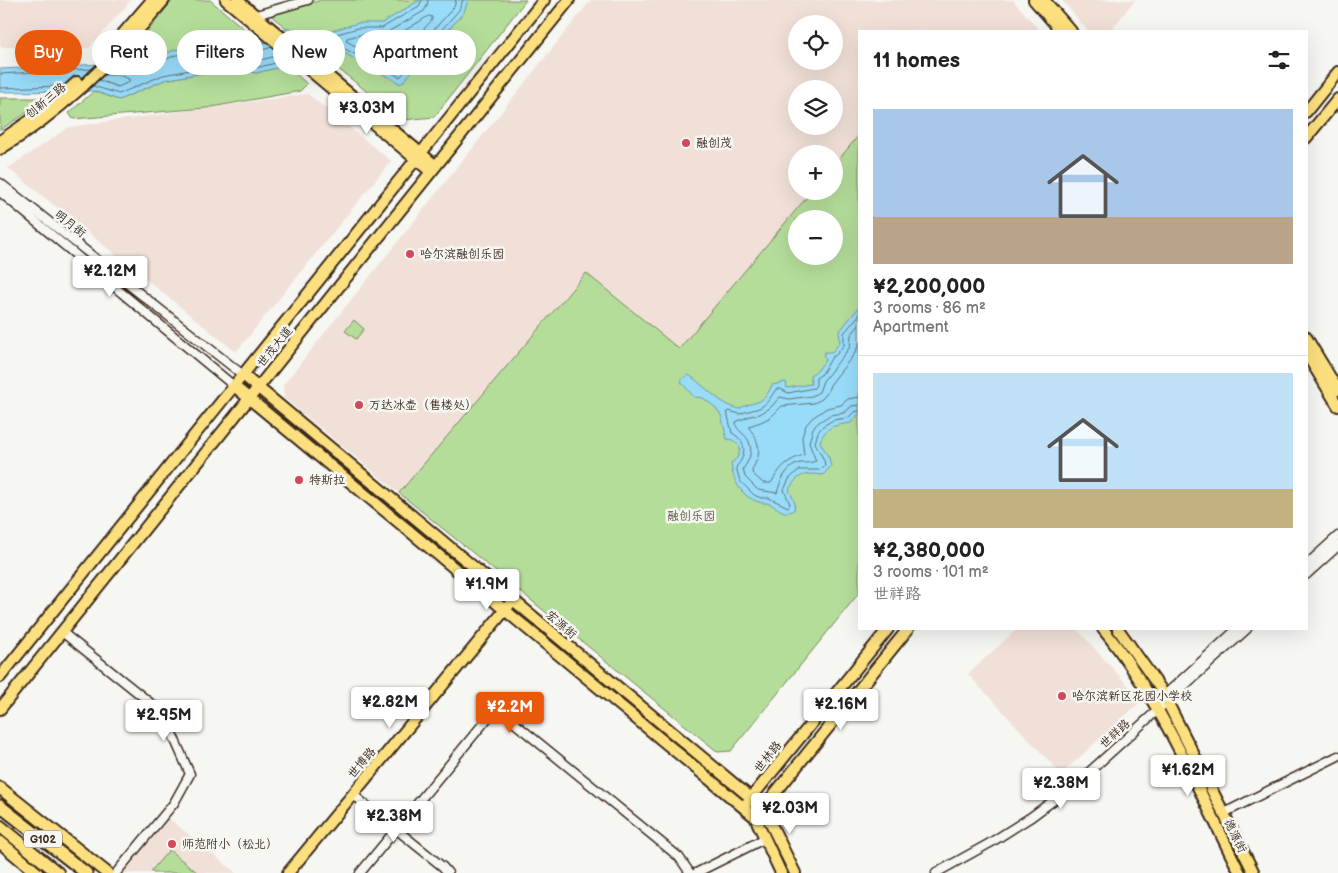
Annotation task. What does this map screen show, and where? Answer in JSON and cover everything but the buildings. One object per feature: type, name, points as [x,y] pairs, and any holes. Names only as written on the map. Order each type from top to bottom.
[{"type":"highway","points":[[2,789],[107,873]]},
{"type":"highway","name":"G102","points":[[0,806],[86,873]]},
{"type":"highway","name":"G102","points":[[0,826],[58,873]]},
{"type":"highway","points":[[0,842],[37,873]]},
{"type":"main road","name":"创新三路","points":[[129,30],[152,0]]},
{"type":"main road","name":"创新三路","points":[[138,30],[164,0]]},
{"type":"main road","points":[[226,0],[255,18]]},
{"type":"main road","points":[[237,0],[322,76],[433,169]]},
{"type":"main road","name":"世茂大道","points":[[0,677],[544,0]]},
{"type":"main road","name":"世茂大道","points":[[0,709],[569,0]]},
{"type":"main road","points":[[1034,0],[1060,30]]},
{"type":"main road","points":[[1044,0],[1069,30]]},
{"type":"main road","name":"创新三路","points":[[0,149],[37,125],[92,72]]},
{"type":"main road","points":[[1308,110],[1338,72]]},
{"type":"main road","name":"创新三路","points":[[0,141],[68,94]]},
{"type":"main road","points":[[1308,136],[1338,99]]},
{"type":"main road","points":[[1308,340],[1338,390]]},
{"type":"main road","points":[[1308,356],[1338,406]]},
{"type":"main road","name":"宏源街","points":[[243,375],[763,808],[795,873]]},
{"type":"main road","name":"宏源街","points":[[234,386],[755,817],[781,873]]},
{"type":"main road","name":"世博路","points":[[295,873],[515,602]]},
{"type":"main road","name":"世博路","points":[[288,873],[507,612]]},
{"type":"main road","name":"世林路","points":[[743,807],[887,630]]},
{"type":"main road","points":[[755,817],[907,630]]},
{"type":"main road","name":"德源街","points":[[1104,630],[1135,672],[1157,707],[1240,873]]},
{"type":"main road","name":"德源街","points":[[1119,630],[1143,662],[1166,698],[1254,873]]},
{"type":"street","points":[[255,18],[308,0]]},
{"type":"street","name":"明月街","points":[[0,183],[243,375]]},
{"type":"street","name":"明月街","points":[[0,192],[234,386]]},
{"type":"street","points":[[1308,563],[1338,536]]},
{"type":"street","points":[[1308,573],[1338,546]]},
{"type":"street","name":"世祥路","points":[[936,873],[990,843],[1053,802],[1077,783],[1236,630]]},
{"type":"street","name":"世祥路","points":[[1166,698],[1246,630]]},
{"type":"street","points":[[62,632],[158,708],[171,731],[190,774],[174,803],[116,873]]},
{"type":"street","points":[[360,873],[501,702],[517,712],[512,721],[679,857],[690,873]]},
{"type":"street","points":[[1224,813],[1338,756]]},
{"type":"street","points":[[356,797],[448,873]]},
{"type":"street","points":[[696,873],[764,839]]},
{"type":"shaded area","points":[[0,0],[131,0],[105,30],[92,30],[92,45],[89,48],[82,48],[82,30],[15,30],[15,47],[0,47]]},
{"type":"shaded area","points":[[591,0],[1013,0],[1039,30],[858,30],[858,136],[843,154],[843,145],[788,145],[788,200],[804,200],[796,210],[788,210],[788,220],[679,350],[586,273],[399,493],[284,398],[283,385]]},
{"type":"shaded area","points":[[1062,0],[1135,0],[1111,30],[1087,30]]},
{"type":"shaded area","points":[[308,94],[391,161],[236,352],[8,168],[69,127]]},
{"type":"shaded area","name":"哈尔滨新区花园小学校","points":[[1016,630],[1078,630],[1132,690],[1139,703],[1061,774],[968,674]]},
{"type":"shaded area","name":"师范附小（松北）","points":[[167,817],[236,873],[124,873],[122,871]]},
{"type":"green space","points":[[173,0],[210,0],[245,30],[177,30],[177,50],[167,54],[167,30],[149,30]]},
{"type":"green space","points":[[321,0],[526,0],[476,64],[476,30],[355,30],[355,75],[467,75],[434,117],[403,120],[345,74],[345,30],[289,30],[270,15]]},
{"type":"green space","points":[[273,68],[273,75],[297,75],[307,84],[300,91],[206,108],[73,119],[69,113],[94,91],[119,100],[164,80],[191,75],[263,75],[263,71]]},
{"type":"green space","points":[[0,98],[49,98],[0,130]]},
{"type":"green space","name":"融创乐园","points":[[858,136],[858,594],[731,751],[718,752],[399,493],[586,273],[679,349],[788,220],[788,265],[843,265],[843,210],[796,210],[804,200],[843,200],[843,154]]},
{"type":"green space","points":[[354,320],[364,329],[356,339],[345,331]]},
{"type":"green space","points":[[169,850],[198,873],[153,873],[151,871]]},
{"type":"water","points":[[420,0],[468,0],[464,12],[448,30],[355,30],[355,59],[345,54],[345,30],[334,30],[358,23],[382,23]]},
{"type":"water","points":[[273,34],[273,69],[263,71],[263,38]]},
{"type":"water","points":[[177,50],[177,75],[191,75],[164,80],[119,100],[94,91],[0,92],[0,69],[15,68],[15,75],[82,75],[82,65],[92,64],[92,75],[167,75],[167,53]]},
{"type":"water","points":[[384,75],[409,75],[401,84]]},
{"type":"water","points":[[858,308],[858,415],[851,423],[828,429],[822,437],[820,442],[829,458],[831,466],[823,475],[803,475],[792,484],[789,490],[795,503],[794,510],[784,512],[769,503],[760,503],[753,500],[742,492],[733,475],[731,463],[738,456],[740,447],[733,440],[727,439],[721,415],[715,407],[703,398],[694,397],[681,382],[683,378],[689,375],[725,404],[739,409],[761,400],[772,385],[786,382],[787,388],[811,384],[810,375],[818,370],[826,359],[823,356],[825,352],[832,352],[840,342],[839,332]]},
{"type":"place","name":"融创茂","points":[[686,143]]},
{"type":"place","name":"哈尔滨融创乐园","points":[[410,254]]},
{"type":"place","name":"万达冰壶（售楼处）","points":[[359,405]]},
{"type":"place","name":"特斯拉","points":[[299,480]]},
{"type":"place","name":"哈尔滨新区花园小学校","points":[[1062,696]]},
{"type":"place","name":"师范附小（松北）","points":[[172,844]]}]
